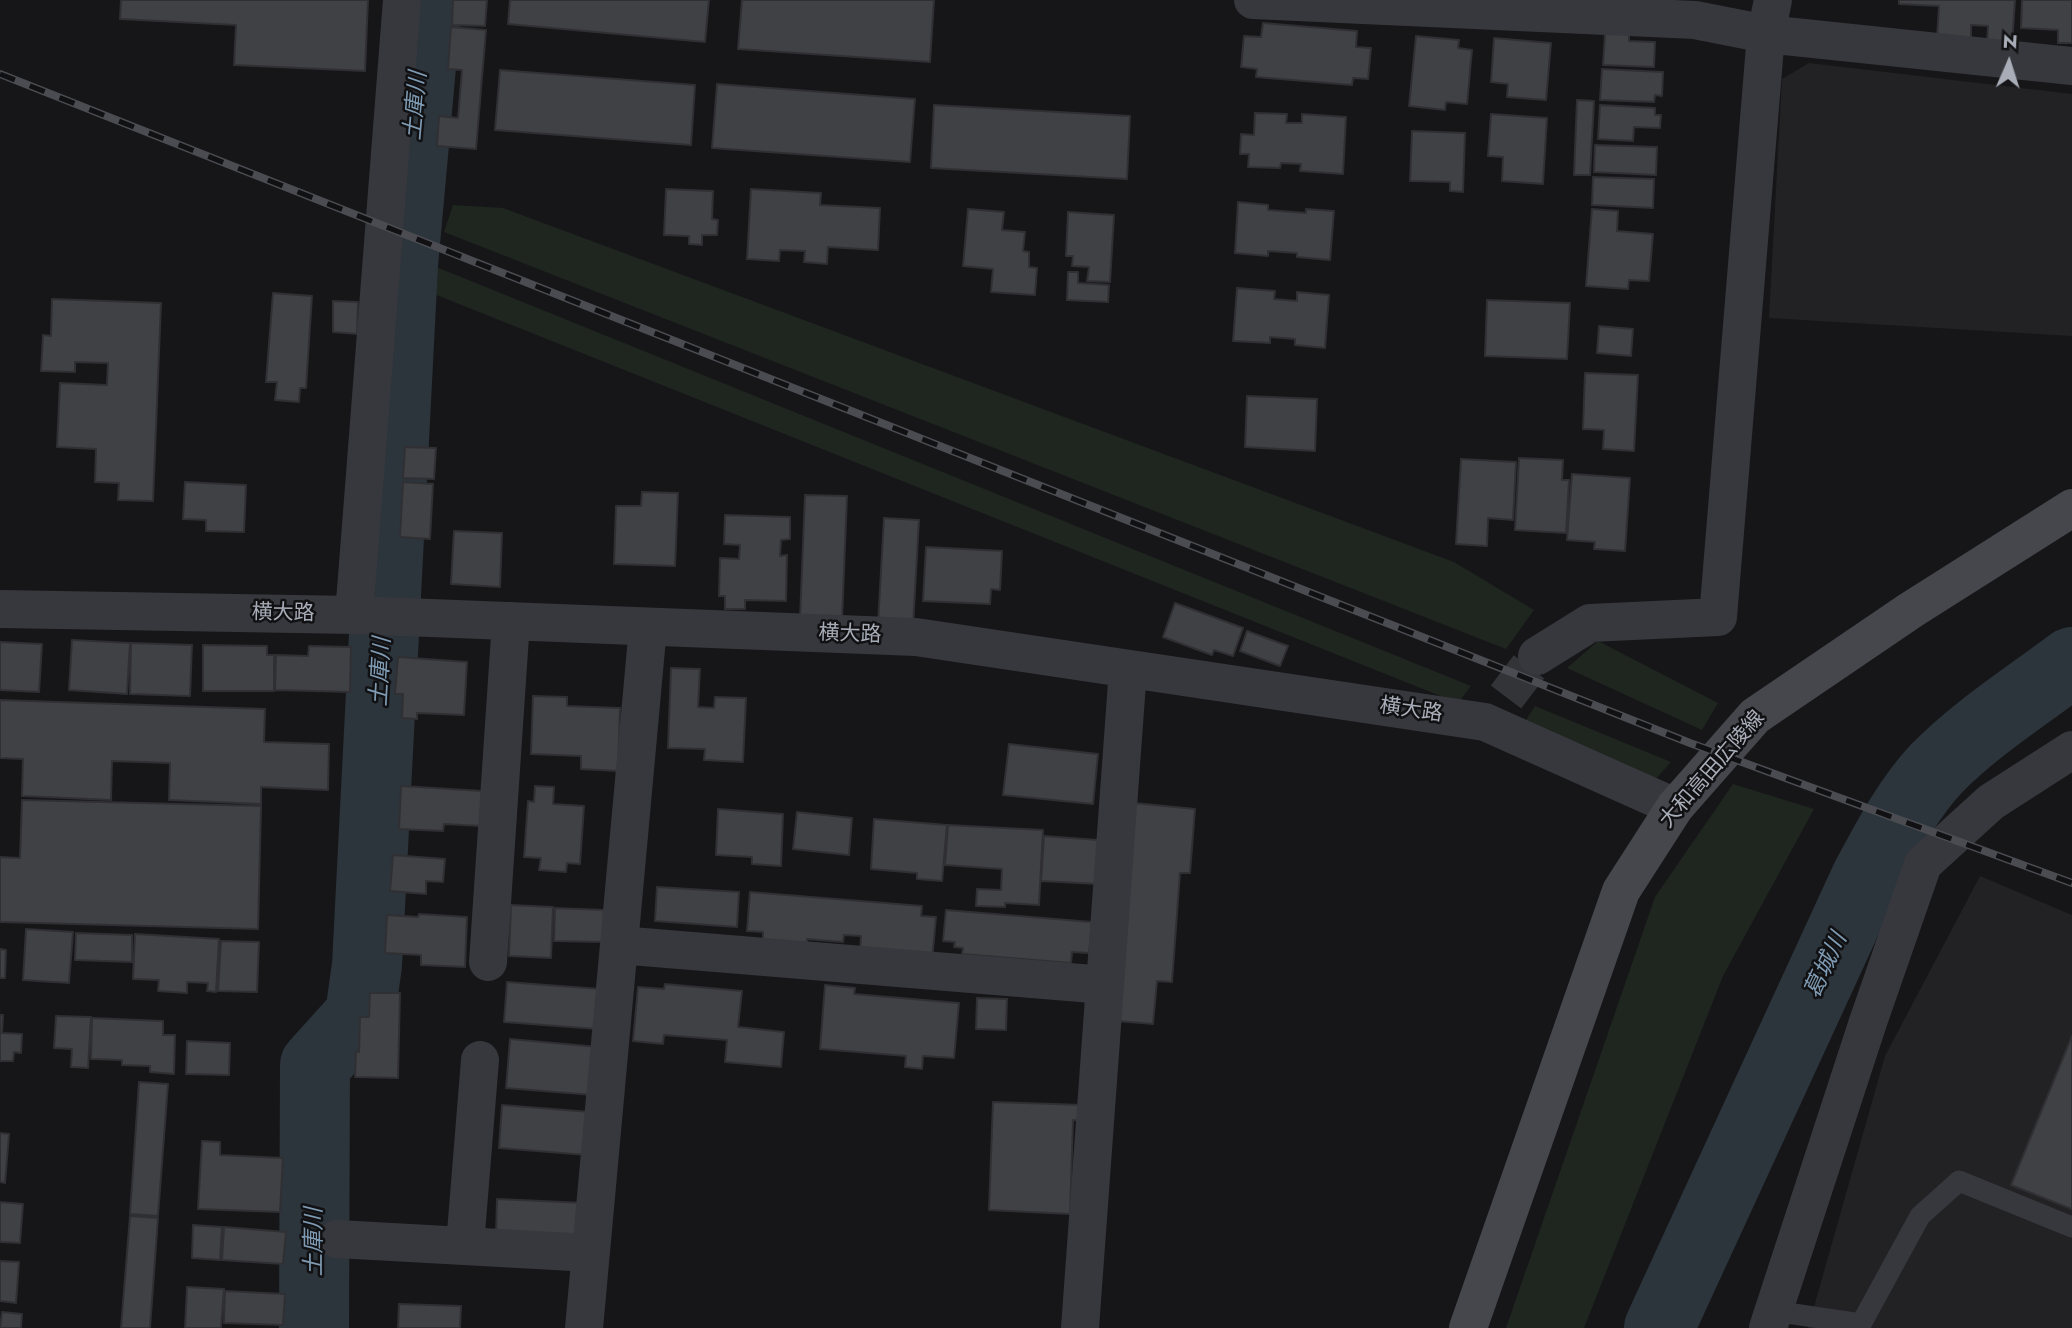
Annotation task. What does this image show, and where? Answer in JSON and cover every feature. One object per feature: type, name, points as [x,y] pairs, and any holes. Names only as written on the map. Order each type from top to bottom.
[{"type":"main road","name":"大和高田広陵線","points":[[1468,1328],[1621,891],[1675,807],[1755,716],[1911,610],[2072,508]]},
{"type":"street","points":[[375,616],[402,0]]},
{"type":"street","points":[[1253,0],[1479,5],[1695,20],[1770,17],[2072,66]]},
{"type":"street","points":[[1536,656],[1590,624],[1718,617],[1770,17]]},
{"type":"street","name":"横大路","points":[[0,609],[375,616],[916,637],[1128,669],[1496,710],[1675,807]]},
{"type":"street","points":[[488,962],[511,621]]},
{"type":"street","points":[[584,1328],[648,627]]},
{"type":"street","points":[[1080,1328],[1128,669]]},
{"type":"street","points":[[1771,1320],[1868,1022],[1923,864],[1991,802],[2072,750]]},
{"type":"street","points":[[619,945],[1105,985]]},
{"type":"street","points":[[465,1245],[480,1060]]},
{"type":"street","points":[[337,1239],[591,1253]]},
{"type":"lane","points":[[1771,1320],[1861,1324],[1920,1216],[1959,1181],[2072,1227]]},
{"type":"shaded area","points":[[1809,63],[2072,94],[2072,336],[1769,318],[1782,79]]},
{"type":"shaded area","points":[[453,205],[503,208],[1454,562],[1534,610],[1506,649],[444,232]]},
{"type":"shaded area","points":[[424,262],[1471,686],[1458,703],[419,288]]},
{"type":"shaded area","points":[[1598,641],[1718,703],[1702,730],[1567,668]]},
{"type":"shaded area","points":[[1535,706],[1671,762],[1654,781],[1522,726]]},
{"type":"shaded area","points":[[1733,784],[1814,809],[1723,976],[1584,1328],[1506,1328],[1655,897]]},
{"type":"shaded area","points":[[1980,876],[2072,915],[2072,1328],[1808,1328],[1885,1056]]},
{"type":"building","points":[[121,0],[368,0],[365,71],[234,65],[236,25],[120,19]]},
{"type":"building","points":[[453,0],[487,0],[485,26],[452,25]]},
{"type":"building","points":[[510,0],[709,0],[705,42],[508,24]]},
{"type":"building","points":[[742,0],[934,0],[930,62],[738,49]]},
{"type":"building","points":[[1899,0],[2015,0],[2012,45],[1987,44],[1988,26],[1971,25],[1971,40],[1937,38],[1939,6],[1899,4]]},
{"type":"building","points":[[2022,0],[2072,0],[2072,43],[2058,43],[2058,30],[2021,28]]},
{"type":"building","points":[[1263,23],[1357,31],[1356,47],[1371,48],[1368,79],[1353,78],[1352,85],[1256,77],[1257,69],[1241,67],[1244,36],[1261,37]]},
{"type":"building","points":[[451,27],[486,30],[476,149],[437,146],[439,116],[458,118],[462,70],[448,69]]},
{"type":"building","points":[[1605,34],[1629,34],[1629,41],[1655,42],[1654,67],[1603,65]]},
{"type":"building","points":[[1416,36],[1459,40],[1458,48],[1472,50],[1467,104],[1446,102],[1445,110],[1409,106]]},
{"type":"building","points":[[1494,38],[1551,43],[1546,100],[1507,97],[1508,84],[1491,82]]},
{"type":"building","points":[[1602,69],[1663,72],[1662,96],[1655,95],[1654,102],[1600,100]]},
{"type":"building","points":[[500,70],[695,85],[691,145],[495,130]]},
{"type":"building","points":[[717,84],[915,99],[910,162],[712,148]]},
{"type":"building","points":[[1577,100],[1594,101],[1590,175],[1574,175]]},
{"type":"building","points":[[934,105],[1130,116],[1127,179],[931,168]]},
{"type":"building","points":[[1600,105],[1655,108],[1655,115],[1661,115],[1660,128],[1634,127],[1633,141],[1598,139]]},
{"type":"building","points":[[1255,113],[1287,114],[1286,123],[1302,123],[1302,114],[1346,117],[1343,174],[1300,171],[1301,164],[1281,163],[1280,168],[1248,167],[1249,154],[1240,154],[1241,134],[1254,135]]},
{"type":"building","points":[[1491,114],[1547,118],[1543,184],[1502,181],[1503,157],[1488,156]]},
{"type":"building","points":[[1412,131],[1465,133],[1463,192],[1450,191],[1450,182],[1410,181]]},
{"type":"building","points":[[1595,145],[1657,147],[1656,175],[1594,172]]},
{"type":"building","points":[[1593,177],[1654,179],[1653,208],[1592,205]]},
{"type":"building","points":[[666,189],[713,191],[712,219],[718,220],[717,235],[702,235],[702,245],[689,244],[689,236],[664,235]]},
{"type":"building","points":[[751,189],[821,193],[820,205],[880,208],[878,250],[828,247],[827,264],[804,262],[805,251],[780,250],[779,261],[747,259]]},
{"type":"building","points":[[1238,202],[1268,205],[1268,210],[1306,213],[1306,209],[1334,211],[1330,260],[1297,257],[1297,253],[1268,251],[1268,256],[1235,253]]},
{"type":"building","points":[[968,209],[1004,212],[1002,230],[1025,232],[1023,251],[1029,252],[1029,267],[1037,268],[1035,295],[991,292],[993,269],[963,266]]},
{"type":"building","points":[[1592,209],[1618,211],[1617,231],[1653,234],[1649,281],[1629,280],[1628,289],[1586,286]]},
{"type":"building","points":[[1068,212],[1114,215],[1110,282],[1087,281],[1089,267],[1072,266],[1073,256],[1066,256]]},
{"type":"building","points":[[1068,272],[1078,272],[1078,283],[1109,285],[1108,302],[1067,300]]},
{"type":"building","points":[[1237,288],[1275,291],[1274,299],[1297,301],[1297,292],[1329,295],[1325,348],[1295,345],[1295,339],[1270,337],[1270,343],[1233,341]]},
{"type":"building","points":[[273,293],[312,296],[306,388],[300,388],[299,402],[275,400],[277,382],[266,382]]},
{"type":"building","points":[[52,299],[161,303],[153,501],[118,500],[119,483],[95,482],[96,449],[57,447],[60,383],[107,385],[108,363],[75,362],[75,372],[41,371],[43,335],[51,336]]},
{"type":"building","points":[[1487,300],[1570,303],[1567,359],[1485,356]]},
{"type":"building","points":[[333,301],[358,302],[357,334],[333,332]]},
{"type":"building","points":[[1599,326],[1633,329],[1631,356],[1597,353]]},
{"type":"building","points":[[1585,373],[1638,375],[1634,451],[1603,449],[1604,430],[1583,429]]},
{"type":"building","points":[[1247,396],[1317,399],[1315,451],[1245,447]]},
{"type":"building","points":[[405,447],[436,448],[434,479],[403,478]]},
{"type":"building","points":[[1519,458],[1563,460],[1562,480],[1569,480],[1566,533],[1515,530]]},
{"type":"building","points":[[1461,459],[1516,462],[1513,520],[1488,518],[1487,546],[1456,544]]},
{"type":"building","points":[[1572,474],[1630,478],[1625,551],[1594,549],[1595,542],[1567,540]]},
{"type":"building","points":[[185,482],[246,485],[244,532],[206,531],[206,520],[183,519]]},
{"type":"building","points":[[403,482],[433,484],[430,539],[400,537]]},
{"type":"building","points":[[642,492],[678,493],[675,566],[614,564],[616,506],[641,506]]},
{"type":"building","points":[[805,495],[847,496],[842,620],[800,619]]},
{"type":"building","points":[[725,515],[790,517],[790,539],[781,540],[780,556],[787,555],[786,601],[745,600],[745,609],[725,609],[725,596],[719,596],[720,558],[739,559],[740,545],[724,544]]},
{"type":"building","points":[[884,518],[919,520],[913,626],[878,624]]},
{"type":"building","points":[[454,531],[502,533],[500,587],[451,584]]},
{"type":"building","points":[[926,547],[1002,551],[1000,590],[991,589],[990,604],[923,601]]},
{"type":"building","points":[[1175,603],[1243,628],[1233,656],[1214,650],[1212,655],[1163,637]]},
{"type":"building","points":[[1247,631],[1288,646],[1280,666],[1240,651]]},
{"type":"building","points":[[72,640],[130,643],[127,694],[69,690]]},
{"type":"building","points":[[0,642],[42,644],[39,692],[0,690]]},
{"type":"building","points":[[131,643],[192,645],[190,696],[130,694]]},
{"type":"building","points":[[203,645],[267,646],[267,655],[274,655],[274,691],[203,691]]},
{"type":"building","points":[[309,646],[351,647],[350,692],[275,690],[276,655],[308,656]]},
{"type":"building","points":[[398,657],[467,662],[464,715],[417,713],[417,719],[402,718],[403,694],[395,694]]},
{"type":"building","points":[[671,668],[700,669],[698,707],[714,708],[715,697],[746,698],[743,762],[704,760],[705,749],[668,748]]},
{"type":"building","points":[[533,696],[567,697],[567,706],[620,708],[618,771],[581,769],[581,756],[531,754]]},
{"type":"building","points":[[0,700],[265,709],[264,742],[329,744],[328,790],[261,787],[261,804],[169,800],[170,763],[112,761],[111,800],[22,796],[23,759],[0,758]]},
{"type":"building","points":[[1009,744],[1098,754],[1093,804],[1003,795]]},
{"type":"building","points":[[401,786],[482,791],[481,826],[444,824],[443,831],[399,829]]},
{"type":"building","points":[[535,786],[554,787],[553,804],[584,806],[580,864],[567,863],[566,872],[539,870],[541,858],[524,857],[528,801],[534,802]]},
{"type":"building","points":[[22,800],[261,806],[258,929],[0,922],[0,857],[20,858]]},
{"type":"building","points":[[1134,803],[1195,809],[1190,873],[1180,873],[1172,982],[1157,981],[1153,1024],[1117,1021]]},
{"type":"building","points":[[718,809],[783,814],[781,866],[752,864],[752,857],[716,855]]},
{"type":"building","points":[[797,812],[852,818],[849,855],[793,849]]},
{"type":"building","points":[[874,819],[947,825],[942,881],[917,879],[917,873],[871,869]]},
{"type":"building","points":[[948,825],[1043,830],[1039,905],[1005,903],[1005,907],[976,906],[977,889],[1001,890],[1002,869],[945,865]]},
{"type":"building","points":[[1044,836],[1098,840],[1097,884],[1041,881]]},
{"type":"building","points":[[393,855],[445,859],[443,882],[426,881],[426,894],[390,891]]},
{"type":"building","points":[[657,887],[739,892],[737,927],[655,921]]},
{"type":"building","points":[[750,892],[922,906],[921,916],[936,917],[932,961],[860,950],[861,936],[844,935],[843,942],[807,939],[807,942],[763,944],[763,932],[747,931]]},
{"type":"building","points":[[511,905],[553,907],[551,958],[509,956]]},
{"type":"building","points":[[555,908],[604,910],[603,942],[554,941]]},
{"type":"building","points":[[946,910],[1092,922],[1089,953],[1072,952],[1071,963],[962,954],[963,948],[954,947],[955,942],[943,941]]},
{"type":"building","points":[[419,914],[467,917],[465,967],[421,965],[421,955],[385,953],[387,915],[418,917]]},
{"type":"building","points":[[26,929],[73,932],[69,983],[23,980]]},
{"type":"building","points":[[76,933],[132,935],[132,962],[75,960]]},
{"type":"building","points":[[135,934],[219,939],[216,992],[207,991],[208,983],[187,982],[187,993],[158,991],[159,980],[133,979]]},
{"type":"building","points":[[221,941],[259,942],[257,992],[218,991]]},
{"type":"building","points":[[0,949],[6,950],[5,978],[0,978]]},
{"type":"building","points":[[507,982],[600,989],[597,1029],[504,1022]]},
{"type":"building","points":[[665,984],[742,991],[738,1027],[784,1032],[781,1067],[725,1062],[727,1040],[664,1035],[663,1044],[633,1041],[638,987],[664,989]]},
{"type":"building","points":[[825,985],[855,988],[854,994],[959,1003],[954,1058],[923,1056],[922,1069],[905,1067],[906,1056],[820,1049]]},
{"type":"building","points":[[370,993],[400,993],[398,1078],[355,1077],[360,1017],[369,1017]]},
{"type":"building","points":[[977,998],[1007,999],[1006,1030],[976,1029]]},
{"type":"building","points":[[0,1015],[3,1015],[2,1033],[22,1034],[21,1053],[14,1052],[13,1061],[0,1061]]},
{"type":"building","points":[[56,1016],[91,1017],[88,1068],[71,1067],[72,1049],[54,1048]]},
{"type":"building","points":[[92,1018],[163,1021],[163,1035],[175,1035],[174,1074],[150,1072],[150,1066],[122,1065],[122,1060],[91,1059]]},
{"type":"building","points":[[2072,1036],[2072,1209],[2011,1185]]},
{"type":"building","points":[[510,1039],[598,1047],[593,1095],[506,1088]]},
{"type":"building","points":[[187,1041],[230,1043],[229,1075],[186,1074]]},
{"type":"building","points":[[139,1082],[168,1084],[158,1216],[130,1214]]},
{"type":"building","points":[[993,1102],[1083,1105],[1082,1121],[1073,1120],[1070,1214],[989,1210]]},
{"type":"building","points":[[502,1105],[590,1112],[587,1155],[499,1148]]},
{"type":"building","points":[[0,1133],[9,1134],[5,1183],[0,1182]]},
{"type":"building","points":[[202,1141],[220,1142],[220,1155],[283,1158],[280,1212],[198,1209]]},
{"type":"building","points":[[497,1199],[586,1203],[584,1238],[496,1234]]},
{"type":"building","points":[[0,1202],[23,1204],[20,1243],[0,1242]]},
{"type":"building","points":[[130,1216],[158,1218],[150,1328],[121,1328]]},
{"type":"building","points":[[193,1225],[222,1227],[220,1260],[192,1258]]},
{"type":"building","points":[[224,1227],[286,1232],[283,1264],[222,1260]]},
{"type":"building","points":[[0,1261],[19,1262],[16,1303],[0,1301]]},
{"type":"building","points":[[187,1287],[224,1289],[221,1328],[185,1328]]},
{"type":"building","points":[[225,1291],[285,1294],[283,1325],[224,1323]]},
{"type":"building","points":[[399,1304],[461,1306],[460,1328],[398,1328]]},
{"type":"building","points":[[2,1312],[22,1314],[21,1328],[0,1328]]},
{"type":"waterway","name":"土庫川","points":[[314,1328],[315,1065],[360,1015],[367,965],[403,265],[427,0]]},
{"type":"waterway","name":"葛城川","points":[[1659,1328],[1866,878],[1898,821],[1925,781],[1951,754],[2072,662]]},
{"type":"tunnel","points":[[1506,697],[1537,656]]},
{"type":"railway","points":[[0,74],[1690,743],[2072,883]]}]
